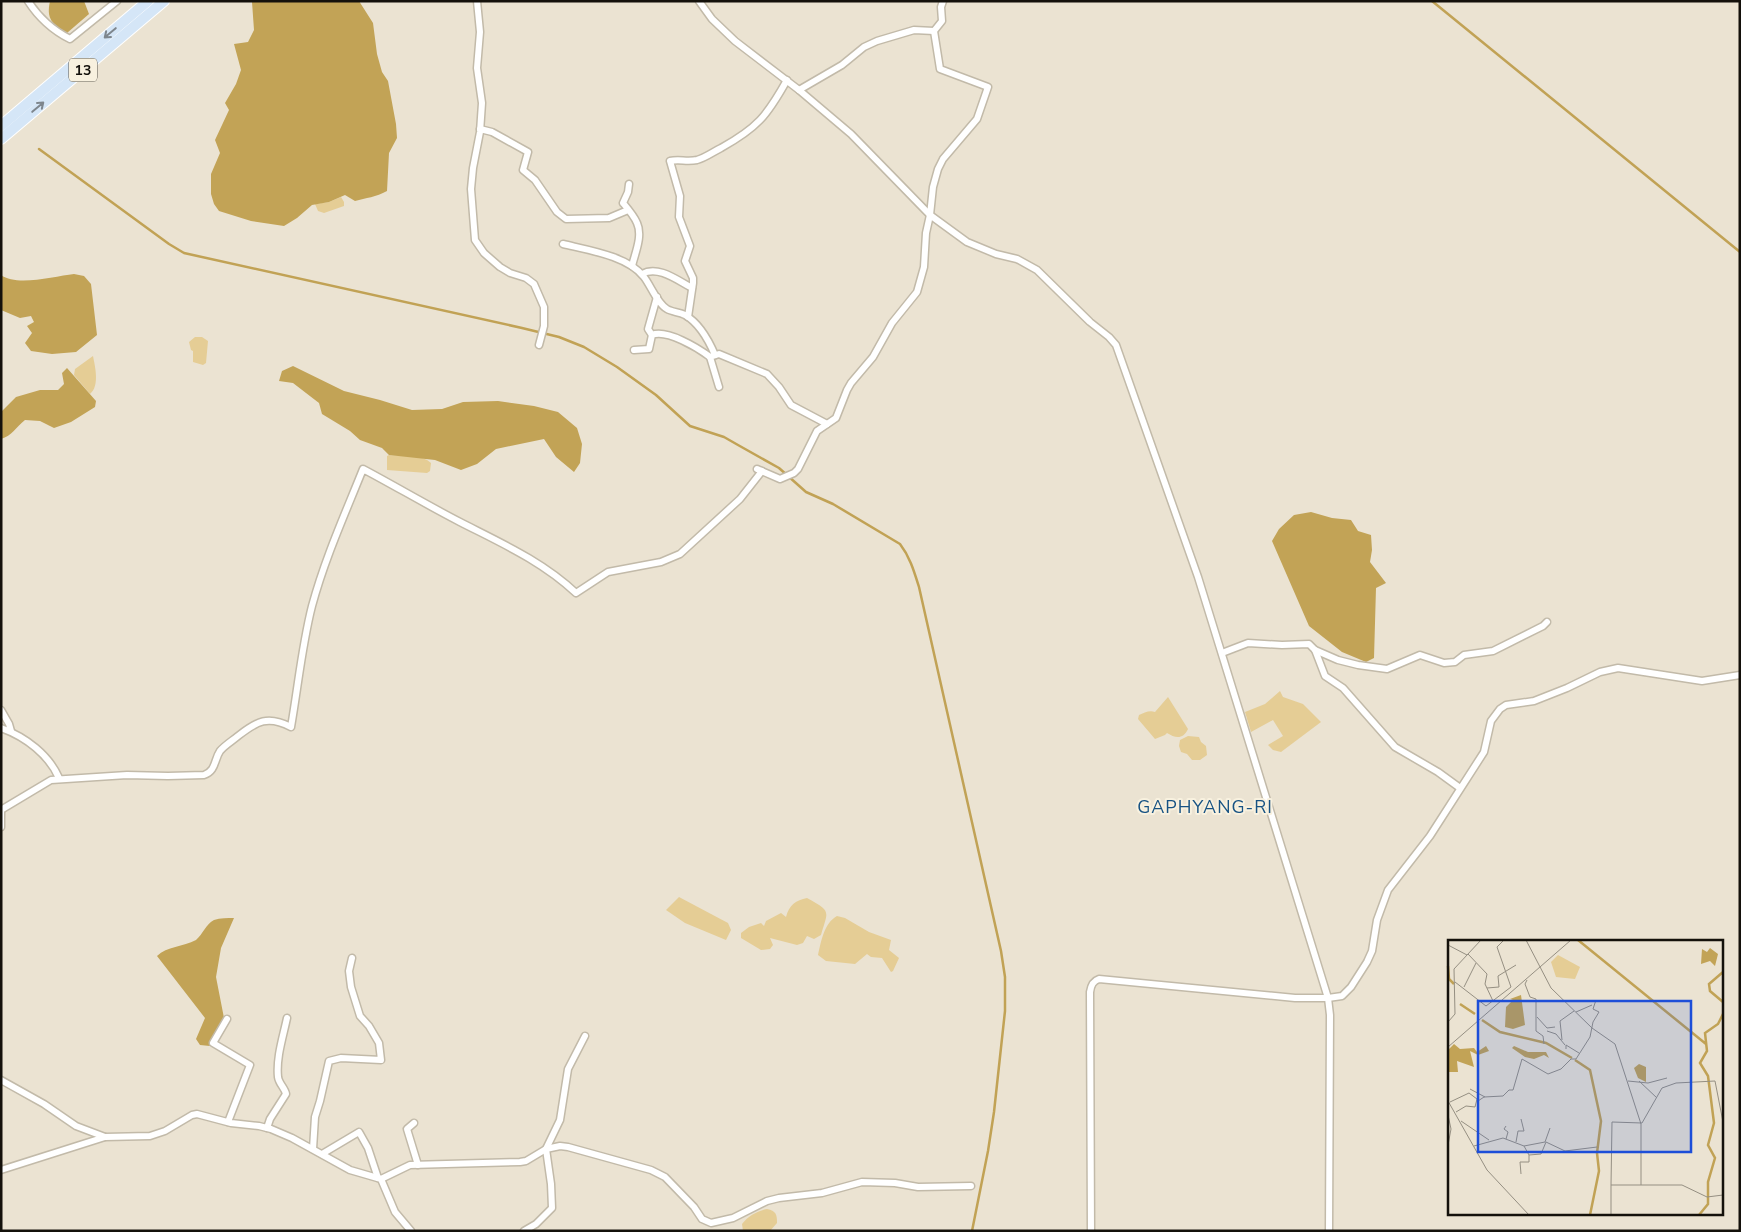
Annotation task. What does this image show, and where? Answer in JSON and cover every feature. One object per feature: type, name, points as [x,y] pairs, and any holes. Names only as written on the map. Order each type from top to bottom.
[{"type":"main road","name":"13","points":[[1,126],[148,1]]},
{"type":"main road","name":"13","points":[[1,139],[164,1]]},
{"type":"street","points":[[28,1],[37,15],[54,30],[70,39],[117,1]]},
{"type":"street","points":[[477,1],[480,32],[478,68],[482,102],[471,189],[475,240],[484,253],[500,268],[526,278],[534,284],[544,307],[544,326],[539,343]]},
{"type":"street","points":[[698,1],[712,19],[735,41],[787,80],[864,146],[930,215],[967,242],[996,254],[1017,259],[1037,270],[1116,345],[1198,577],[1328,998],[1330,1015],[1330,1231]]},
{"type":"street","points":[[1,827],[1,811],[45,782],[59,778],[127,775],[204,775],[212,770],[217,756],[224,747],[252,725],[275,721],[291,727],[312,606],[326,561],[363,468],[458,521],[526,555],[576,593],[608,572],[661,562],[680,554],[744,495],[759,470],[777,479],[783,479],[794,472],[802,463],[817,431],[836,418],[851,383],[873,357],[892,323],[917,292],[924,267],[926,233],[933,187],[940,164],[977,119],[988,87],[940,69],[934,31],[942,21],[941,7],[944,1]]},
{"type":"street","points":[[799,90],[842,65],[864,47],[877,41],[914,30],[934,31]]},
{"type":"street","points":[[688,317],[693,278],[685,261],[690,246],[679,217],[680,196],[670,161],[677,159],[698,160],[746,133],[771,110],[787,80]]},
{"type":"street","points":[[480,129],[492,132],[528,152],[524,170],[535,180],[557,212],[566,219],[609,218],[628,210]]},
{"type":"street","points":[[629,184],[624,203],[637,222],[639,230],[632,266]]},
{"type":"street","points":[[563,244],[603,254],[632,266],[642,274],[667,309],[688,317],[707,338],[719,387]]},
{"type":"street","points":[[642,274],[650,270],[657,271],[692,288]]},
{"type":"street","points":[[634,350],[649,349],[652,336],[648,328],[657,297]]},
{"type":"street","points":[[652,336],[658,334],[676,337],[712,356],[719,354],[767,374],[780,387],[791,405],[827,424]]},
{"type":"street","points":[[1222,653],[1248,643],[1309,644],[1315,650],[1338,660],[1387,669],[1420,654],[1444,663],[1455,662],[1464,655],[1493,650],[1536,630],[1547,622]]},
{"type":"street","points":[[1315,650],[1325,676],[1343,688],[1395,747],[1438,772],[1460,788]]},
{"type":"street","points":[[1090,1231],[1090,992],[1091,985],[1096,980],[1295,998],[1342,996],[1360,975],[1372,951],[1377,920],[1388,890],[1430,836],[1484,752],[1491,721],[1500,709],[1506,705],[1534,701],[1600,672],[1618,668],[1702,681],[1740,675]]},
{"type":"street","points":[[1,710],[11,732]]},
{"type":"street","points":[[1,728],[28,742],[50,760],[59,778]]},
{"type":"street","points":[[313,1149],[315,1117],[329,1061],[341,1058],[381,1060],[379,1043],[370,1026],[360,1016],[350,987],[349,971],[352,958]]},
{"type":"street","points":[[267,1128],[270,1119],[286,1094],[278,1078],[278,1071],[279,1053],[287,1018]]},
{"type":"street","points":[[227,1019],[213,1043],[250,1065],[228,1122]]},
{"type":"street","points":[[524,1231],[536,1224],[552,1208],[546,1149],[560,1120],[568,1069],[585,1036]]},
{"type":"street","points":[[1,1080],[44,1104],[76,1126],[105,1137]]},
{"type":"street","points":[[1,1170],[105,1137],[150,1136],[165,1131],[192,1115],[198,1114],[228,1122],[267,1128],[292,1138],[350,1170],[380,1178],[402,1168],[418,1165],[520,1162],[526,1161],[546,1149],[560,1146],[568,1147],[651,1170],[665,1178],[694,1207],[702,1219],[710,1223],[733,1218],[767,1201],[822,1193],[862,1182],[918,1186],[971,1186]]},
{"type":"street","points":[[414,1123],[407,1129],[418,1165]]},
{"type":"street","points":[[322,1154],[359,1132],[395,1212],[411,1231]]},
{"type":"shaded area","points":[[50,1],[84,1],[89,14],[67,33],[57,27],[51,20],[49,12]]},
{"type":"shaded area","points":[[359,1],[373,23],[377,54],[382,72],[388,81],[396,124],[397,138],[389,153],[387,191],[355,201],[345,195],[329,202],[312,205],[284,226],[251,221],[219,211],[214,204],[211,194],[211,174],[220,153],[215,140],[229,110],[225,103],[236,84],[241,70],[234,44],[248,42],[254,30],[252,2]]},
{"type":"shaded area","points":[[341,197],[344,206],[324,213],[318,211],[315,204],[329,202]]},
{"type":"shaded area","points":[[74,274],[84,276],[91,284],[97,335],[76,352],[52,354],[31,351],[25,343],[32,333],[27,326],[34,322],[31,316],[20,318],[1,310],[1,275],[16,280],[26,280]]},
{"type":"shaded area","points":[[195,337],[202,337],[208,341],[206,363],[203,365],[193,362],[193,351],[189,342]]},
{"type":"shaded area","points":[[93,356],[96,381],[90,394],[74,375],[75,369]]},
{"type":"shaded area","points":[[293,366],[344,391],[412,410],[442,409],[463,402],[498,401],[534,406],[558,412],[577,428],[582,444],[580,463],[574,472],[556,457],[544,439],[496,449],[477,464],[461,470],[435,460],[389,455],[382,448],[360,440],[350,431],[322,414],[319,403],[293,383],[279,381],[282,371]]},
{"type":"shaded area","points":[[67,368],[96,401],[95,407],[71,422],[54,428],[40,421],[25,420],[11,434],[1,439],[1,412],[16,397],[40,390],[58,390],[64,384],[62,373]]},
{"type":"shaded area","points":[[387,456],[422,458],[431,463],[430,471],[427,473],[387,470]]},
{"type":"shaded area","points":[[1311,512],[1332,518],[1351,520],[1358,531],[1371,535],[1372,550],[1370,562],[1386,583],[1376,588],[1374,658],[1366,662],[1342,652],[1309,626],[1272,541],[1279,529],[1294,515]]},
{"type":"shaded area","points":[[1280,691],[1283,697],[1303,704],[1321,722],[1281,752],[1273,750],[1268,745],[1283,736],[1273,720],[1251,732],[1245,712],[1265,704]]},
{"type":"shaded area","points":[[1168,697],[1188,729],[1184,735],[1179,737],[1167,733],[1155,739],[1138,719],[1139,715],[1155,712]]},
{"type":"shaded area","points":[[1188,736],[1199,737],[1206,746],[1207,755],[1200,760],[1192,760],[1187,754],[1181,752],[1180,740]]},
{"type":"shaded area","points":[[679,897],[728,923],[731,930],[726,940],[685,923],[666,910]]},
{"type":"shaded area","points":[[807,898],[821,906],[826,912],[821,935],[814,939],[807,936],[803,943],[797,945],[770,938],[773,945],[770,949],[761,950],[741,938],[741,933],[749,927],[761,923],[764,926],[766,921],[781,913],[786,917],[789,909],[794,904],[799,900]]},
{"type":"shaded area","points":[[837,916],[845,918],[869,932],[891,940],[889,950],[899,958],[893,971],[891,972],[882,958],[871,957],[867,954],[855,964],[826,961],[818,955],[826,928]]},
{"type":"shaded area","points":[[234,918],[221,948],[216,977],[224,1018],[210,1046],[200,1045],[196,1039],[205,1018],[157,956],[165,950],[196,940],[214,920]]},
{"type":"shaded area","points":[[767,1209],[774,1212],[777,1217],[777,1223],[770,1231],[743,1231],[742,1224],[747,1219]]},
{"type":"waterway","points":[[1432,1],[1740,252]]},
{"type":"waterway","points":[[39,149],[184,253],[522,328],[559,337],[584,347],[617,367],[656,395],[690,426],[724,437],[779,468],[806,492],[833,504],[900,544],[909,559],[919,587],[1001,951],[1005,977],[1005,1011],[994,1112],[972,1231]]},
{"type":"district","name":"GAPHYANG-RI","points":[[1205,807]]}]
